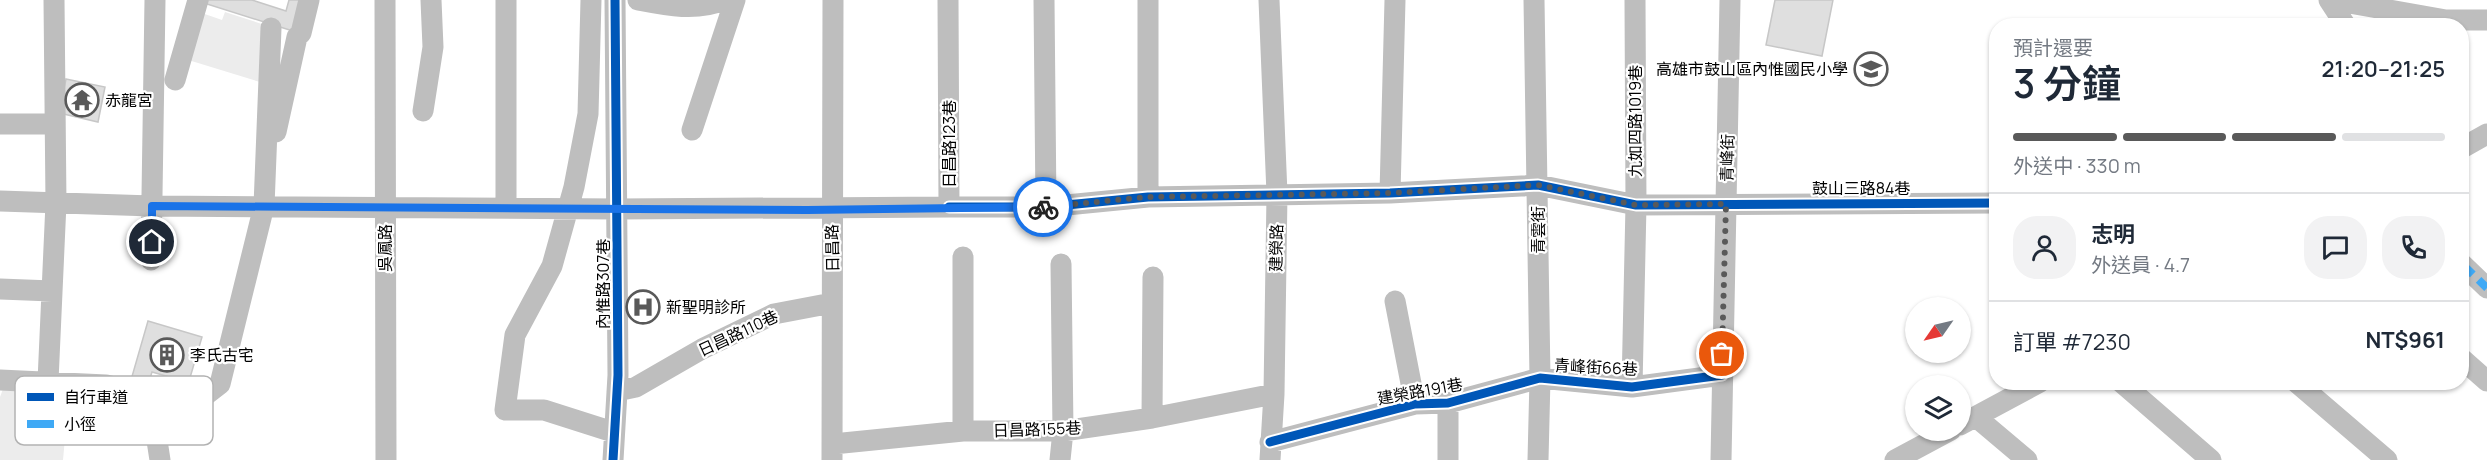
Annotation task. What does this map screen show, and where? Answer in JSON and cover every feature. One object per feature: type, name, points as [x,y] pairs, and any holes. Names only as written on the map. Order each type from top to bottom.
[{"type":"street","points":[[48,376],[56,203],[54,0]]},
{"type":"street","points":[[151,260],[155,0]]},
{"type":"street","points":[[175,80],[198,0]]},
{"type":"street","points":[[276,94],[297,37],[301,33],[309,0]]},
{"type":"street","name":"吳鳳路","points":[[385,0],[386,460]]},
{"type":"street","points":[[423,111],[432,47],[431,0]]},
{"type":"street","points":[[506,0],[506,208]]},
{"type":"street","points":[[591,0],[588,114],[568,208],[552,266],[515,335],[505,410],[544,410],[613,432]]},
{"type":"street","name":"內惟路307巷","points":[[613,460],[618,209],[615,0]]},
{"type":"street","points":[[638,0],[675,7],[716,3],[723,0]]},
{"type":"street","points":[[692,130],[735,0]]},
{"type":"street","name":"日昌路","points":[[832,452],[833,0]]},
{"type":"street","name":"日昌路123巷","points":[[0,201],[152,206],[264,195],[385,206],[831,210],[949,207],[948,0]]},
{"type":"street","points":[[1044,0],[1046,207]]},
{"type":"street","points":[[1148,0],[1148,197]]},
{"type":"street","name":"建榮路","points":[[1269,0],[1277,194],[1274,394],[1270,451]]},
{"type":"street","points":[[1390,193],[1395,0]]},
{"type":"street","name":"青雲街","points":[[1534,0],[1540,378],[1538,460]]},
{"type":"street","name":"九如四路1019巷","points":[[1632,387],[1636,205],[1635,0]]},
{"type":"street","name":"青峰街","points":[[1721,460],[1730,0]]},
{"type":"street","points":[[2331,0],[2434,18]]},
{"type":"street","points":[[2331,0],[2341,18]]},
{"type":"street","points":[[2469,20],[2487,20]]},
{"type":"street","points":[[213,389],[220,384],[264,195],[276,94],[270,28]]},
{"type":"street","points":[[0,124],[55,124]]},
{"type":"street","points":[[2469,144],[2487,134]]},
{"type":"street","name":"鼓山三路84巷","points":[[949,207],[1046,207],[1148,197],[1390,193],[1538,185],[1636,205],[1989,203]]},
{"type":"street","points":[[963,257],[963,431]]},
{"type":"street","points":[[1060,460],[1063,431],[1061,264]]},
{"type":"street","points":[[2469,271],[2487,288]]},
{"type":"street","points":[[1152,418],[1153,278]]},
{"type":"street","points":[[0,289],[52,291]]},
{"type":"street","points":[[1395,301],[1415,404]]},
{"type":"street","name":"日昌路110巷","points":[[616,392],[636,387],[693,354],[774,314],[832,303]]},
{"type":"street","points":[[2469,365],[2487,381]]},
{"type":"street","name":"青峰街66巷","points":[[1540,378],[1632,387],[1722,375]]},
{"type":"street","name":"建榮路191巷","points":[[1270,451],[1415,404],[1448,403],[1540,378]]},
{"type":"street","points":[[0,380],[15,380]]},
{"type":"street","points":[[1971,419],[2025,390]]},
{"type":"street","points":[[2130,390],[2211,460]]},
{"type":"street","points":[[2305,390],[2388,460]]},
{"type":"street","name":"日昌路155巷","points":[[832,452],[963,431],[1063,431],[1152,418],[1274,394]]},
{"type":"street","points":[[1448,403],[1448,460]]},
{"type":"street","points":[[1971,423],[2027,460]]},
{"type":"street","points":[[1895,460],[1930,441]]},
{"type":"street","points":[[158,445],[160,460]]},
{"type":"shaded area","points":[[199,12],[222,20],[225,12],[265,25],[263,83],[185,59]]},
{"type":"shaded area","points":[[3,389],[15,390],[15,445],[64,445],[63,460],[0,460],[0,397]]},
{"type":"building","points":[[208,0],[252,0],[286,11],[289,0],[304,0],[296,32],[207,4]]},
{"type":"building","points":[[1775,0],[1833,0],[1822,56],[1766,45]]},
{"type":"building","name":"赤龍宮","points":[[66,79],[105,87],[98,122],[59,113]]},
{"type":"building","name":"李氏古宅","points":[[148,321],[202,337],[190,376],[166,376],[152,372],[151,376],[132,376]]},
{"type":"marked path","points":[[2469,271],[2487,288]]},
{"type":"cycle path","points":[[613,460],[618,375],[615,0]]},
{"type":"cycle path","points":[[949,207],[1046,207],[1148,197],[1390,193],[1538,185],[1636,205],[1989,203]]},
{"type":"cycle path","points":[[1270,442],[1415,404],[1448,403],[1540,378],[1632,387],[1722,375]]},
{"type":"way so far","points":[[1043,207],[1148,197],[1390,193],[1538,185],[1636,205],[1726,204],[1722,354]]},
{"type":"place","name":"高雄市鼓山區內惟國民小學","points":[[1871,69]]},
{"type":"place","name":"赤龍宮","points":[[82,100]]},
{"type":"place","name":"新聖明診所","points":[[643,307]]},
{"type":"place","name":"李氏古宅","points":[[167,355]]},
{"type":"route","points":[[152,242],[152,206],[807,210],[1043,207]]}]
